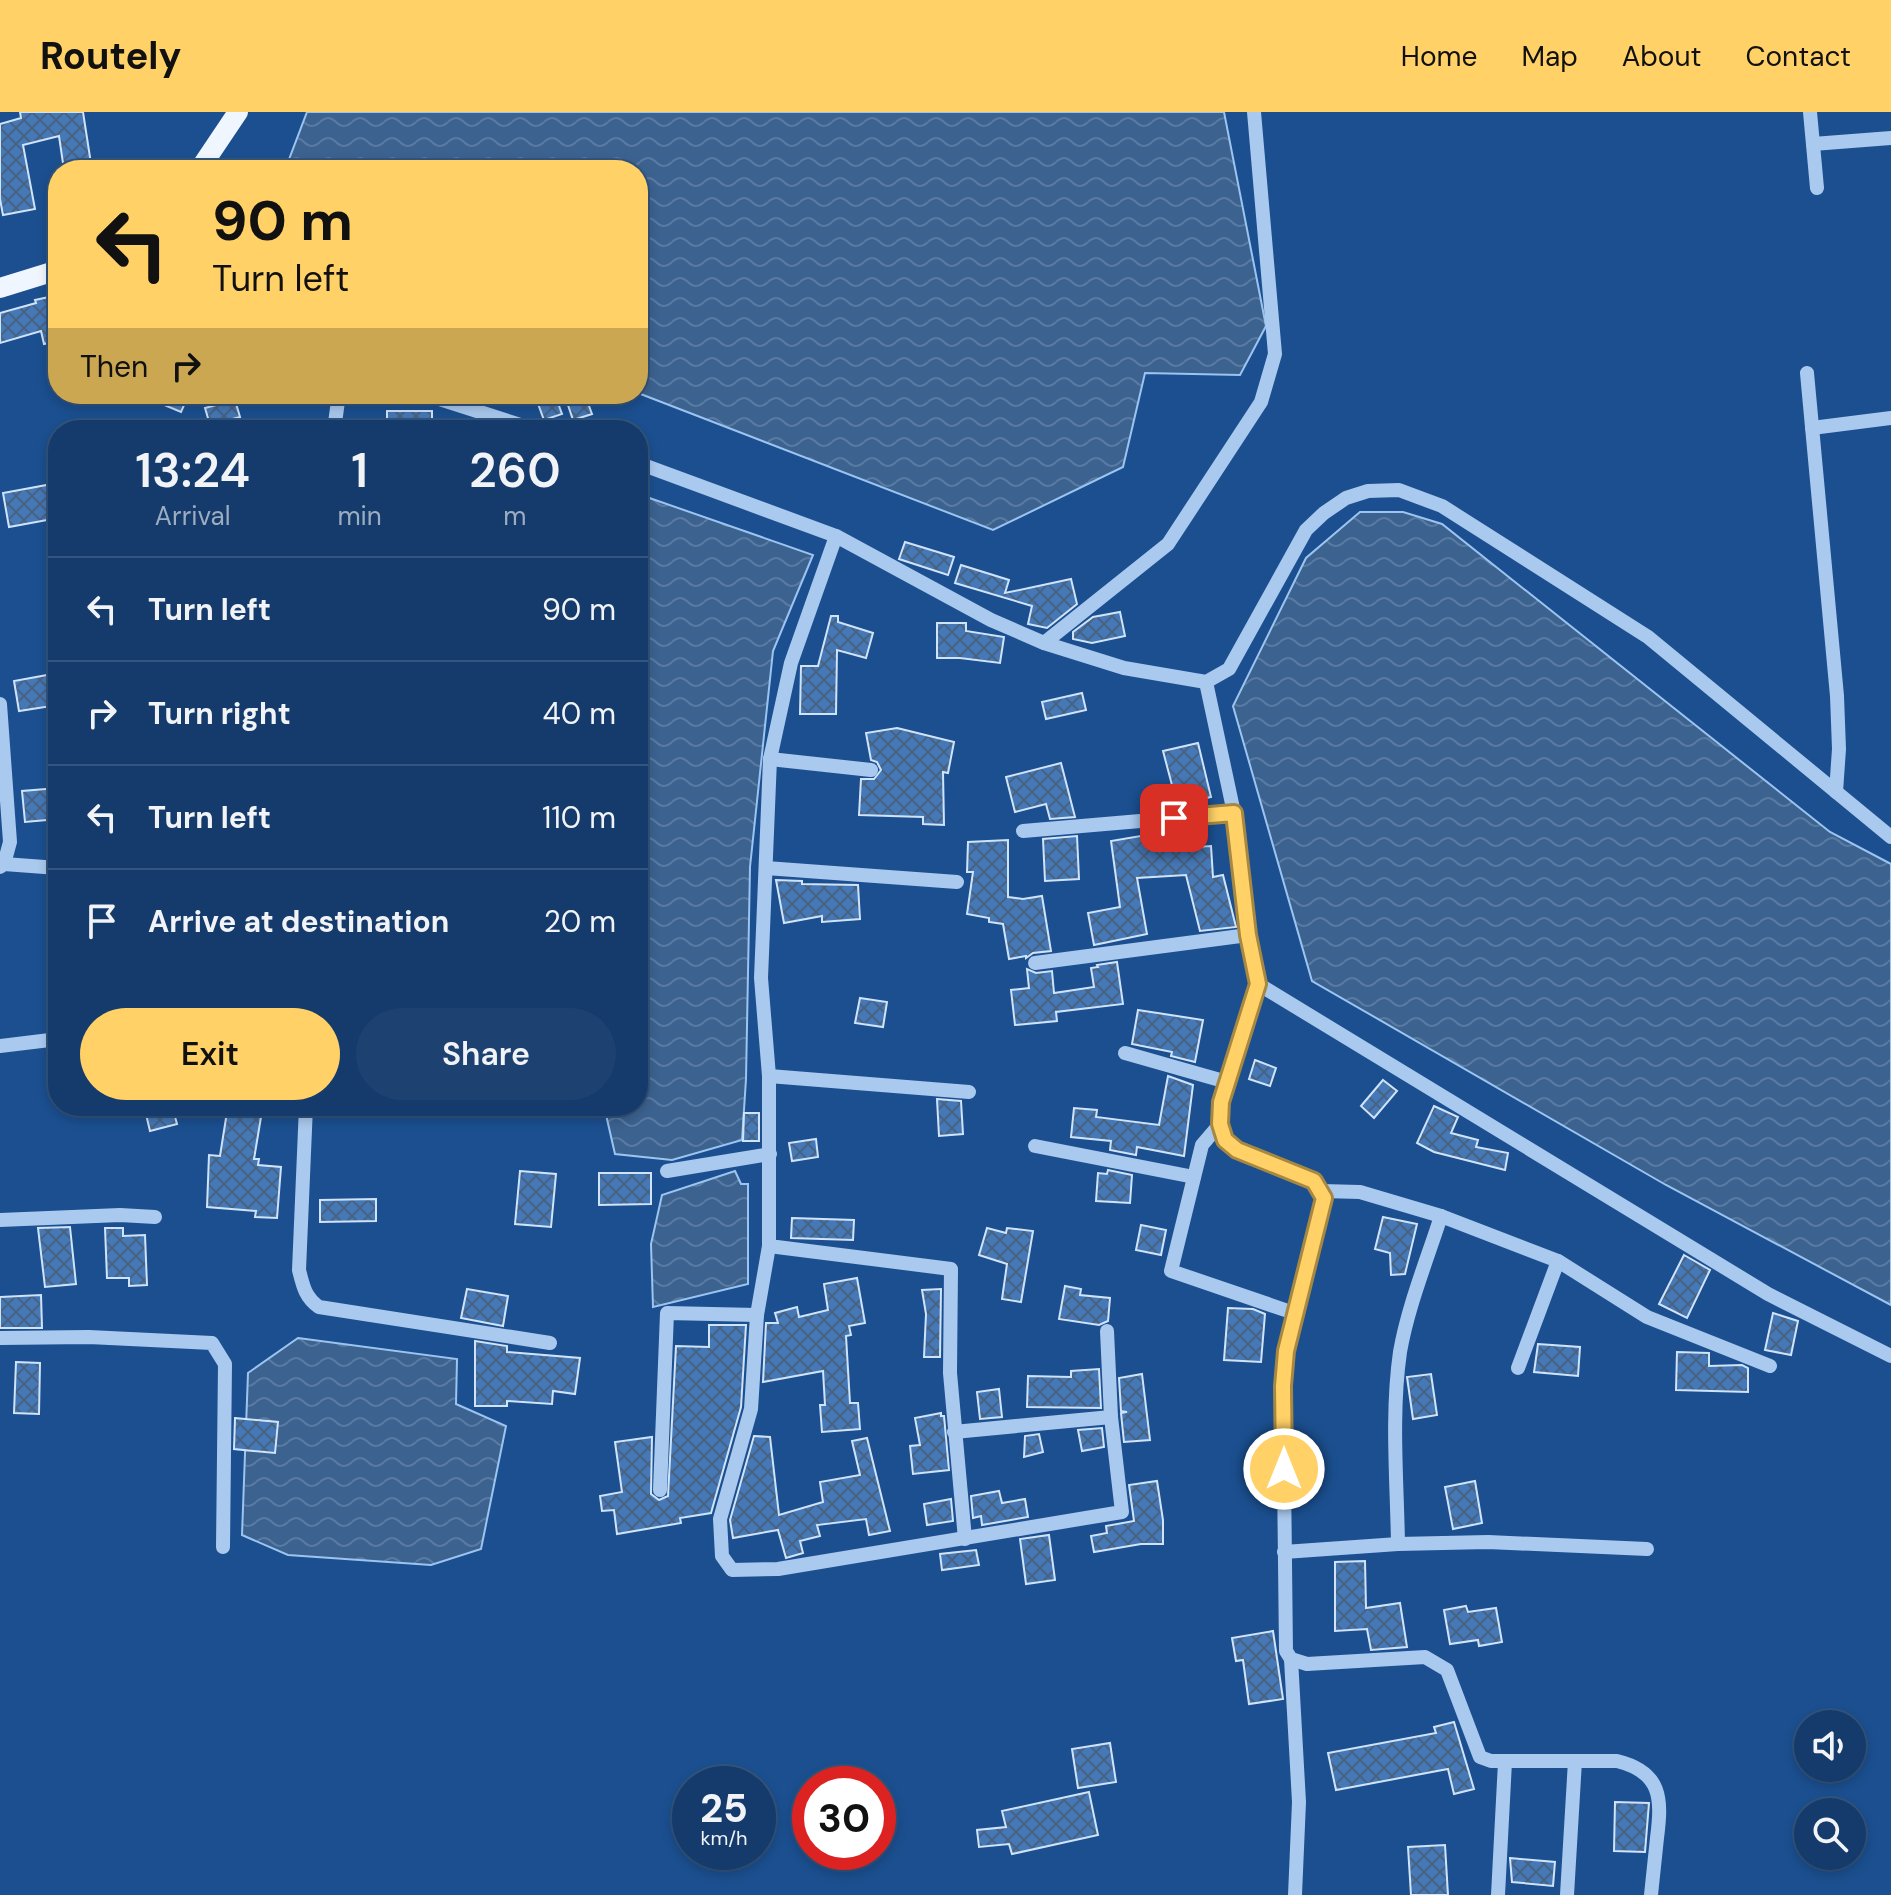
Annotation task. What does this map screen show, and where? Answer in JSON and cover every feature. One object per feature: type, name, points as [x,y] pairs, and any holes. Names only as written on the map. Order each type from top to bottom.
[{"type":"main road","points":[[206,160],[238,112]]},
{"type":"main road","points":[[0,288],[48,273]]},
{"type":"street","points":[[1044,643],[1168,544],[1261,402],[1275,354],[1254,112]]},
{"type":"street","points":[[1810,112],[1817,188]]},
{"type":"street","points":[[1813,144],[1891,138]]},
{"type":"street","points":[[1807,373],[1837,696],[1839,749],[1836,792]]},
{"type":"street","points":[[455,404],[505,420]]},
{"type":"street","points":[[1812,428],[1891,418]]},
{"type":"street","points":[[648,467],[836,536],[991,620],[1044,643],[1124,668],[1206,682],[1229,669],[1306,530],[1346,498],[1368,491],[1399,490],[1442,506],[1648,637],[1891,837]]},
{"type":"street","points":[[836,536],[791,663],[770,759],[761,978],[769,1076],[769,1246],[757,1315],[751,1409],[720,1519],[722,1556],[732,1570],[778,1569],[1122,1512],[1111,1417],[1107,1331]]},
{"type":"street","points":[[1206,682],[1234,813],[1248,935],[1258,984],[1221,1102],[1220,1124],[1225,1140],[1237,1150],[1314,1181],[1322,1191],[1323,1208],[1294,1313],[1283,1386],[1286,1651],[1291,1659],[1299,1802],[1295,1895]]},
{"type":"street","points":[[0,704],[10,842],[2,866],[48,868]]},
{"type":"street","points":[[770,759],[871,770]]},
{"type":"street","points":[[1023,831],[1234,813]]},
{"type":"street","points":[[766,868],[957,882]]},
{"type":"street","points":[[1035,963],[1248,935]]},
{"type":"street","points":[[1258,984],[1768,1294],[1891,1356]]},
{"type":"street","points":[[0,1046],[48,1040]]},
{"type":"street","points":[[1125,1053],[1227,1082]]},
{"type":"street","points":[[769,1076],[969,1092]]},
{"type":"street","points":[[306,1116],[299,1270],[310,1301],[319,1307],[550,1343]]},
{"type":"street","points":[[1220,1124],[1202,1145],[1171,1271],[1294,1313]]},
{"type":"street","points":[[1035,1146],[1194,1177]]},
{"type":"street","points":[[667,1171],[770,1154]]},
{"type":"street","points":[[1322,1191],[1360,1192],[1441,1216],[1558,1261],[1647,1317],[1770,1366]]},
{"type":"street","points":[[0,1220],[120,1215],[155,1217]]},
{"type":"street","points":[[1398,1544],[1397,1402],[1400,1352],[1441,1216]]},
{"type":"street","points":[[769,1246],[951,1269],[950,1373],[965,1539]]},
{"type":"street","points":[[1518,1368],[1558,1261]]},
{"type":"street","points":[[660,1490],[667,1313],[757,1315]]},
{"type":"street","points":[[0,1338],[89,1337],[212,1343],[225,1364],[223,1547]]},
{"type":"street","points":[[954,1432],[1111,1417]]},
{"type":"street","points":[[1284,1552],[1398,1544],[1488,1542],[1647,1549]]},
{"type":"street","points":[[1291,1659],[1307,1664],[1425,1657],[1447,1670],[1480,1757],[1505,1762],[1617,1761],[1633,1765],[1649,1777],[1656,1787],[1661,1805],[1651,1895]]},
{"type":"street","points":[[1567,1895],[1575,1761]]},
{"type":"street","points":[[1498,1895],[1505,1762]]},
{"type":"water","points":[[307,112],[1224,112],[1266,326],[1240,375],[1145,373],[1123,467],[993,530],[648,397],[648,160],[289,160]]},
{"type":"water","points":[[648,497],[813,555],[773,651],[750,867],[742,1140],[672,1160],[615,1154],[606,1116],[648,1116]]},
{"type":"water","points":[[1360,512],[1403,512],[1442,524],[1830,832],[1891,864],[1891,1305],[1666,1185],[1312,981],[1233,706],[1306,558]]},
{"type":"water","points":[[735,1171],[741,1184],[748,1184],[748,1284],[653,1307],[651,1244],[662,1195]]},
{"type":"water","points":[[298,1338],[457,1359],[456,1404],[506,1426],[481,1549],[431,1565],[288,1555],[242,1535],[248,1373]]},
{"type":"building","points":[[20,112],[83,112],[90,160],[63,160],[59,136],[23,145],[35,209],[3,215],[0,199],[0,124],[21,118]]},
{"type":"building","points":[[48,297],[48,343],[44,344],[41,331],[0,343],[0,313],[36,303],[35,300]]},
{"type":"building","points":[[162,404],[185,404],[181,412]]},
{"type":"building","points":[[236,404],[240,417],[209,420],[205,408]]},
{"type":"building","points":[[538,404],[558,404],[562,414],[544,420]]},
{"type":"building","points":[[568,404],[588,404],[592,414],[573,420]]},
{"type":"building","points":[[387,411],[432,411],[432,420],[387,420]]},
{"type":"building","points":[[48,485],[48,520],[9,527],[3,493]]},
{"type":"building","points":[[905,542],[954,557],[948,575],[899,559]]},
{"type":"building","points":[[961,565],[1009,580],[1005,593],[1071,579],[1077,604],[1047,628],[1028,624],[1032,606],[955,583]]},
{"type":"building","points":[[1120,612],[1125,636],[1092,643],[1073,639],[1073,632],[1093,617]]},
{"type":"building","points":[[831,616],[838,616],[838,622],[873,633],[866,658],[837,650],[836,714],[800,714],[801,666],[818,666]]},
{"type":"building","points":[[937,623],[966,623],[966,631],[1004,637],[1000,663],[937,658]]},
{"type":"building","points":[[48,675],[48,707],[19,711],[14,681]]},
{"type":"building","points":[[1082,693],[1086,710],[1046,719],[1042,702]]},
{"type":"building","points":[[897,728],[954,742],[948,773],[943,772],[944,825],[923,824],[923,817],[859,815],[861,779],[874,779],[881,770],[877,762],[871,760],[866,733]]},
{"type":"building","points":[[1198,743],[1211,797],[1193,801],[1193,806],[1178,808],[1163,751]]},
{"type":"building","points":[[1061,763],[1075,817],[1050,819],[1046,804],[1015,812],[1006,777]]},
{"type":"building","points":[[48,789],[48,820],[25,822],[22,791]]},
{"type":"building","points":[[1195,826],[1196,847],[1211,846],[1213,877],[1223,875],[1236,927],[1200,931],[1186,875],[1137,878],[1147,934],[1094,945],[1088,913],[1120,907],[1111,841],[1147,835],[1147,832]]},
{"type":"building","points":[[1077,836],[1079,879],[1045,881],[1043,839]]},
{"type":"building","points":[[1008,840],[1008,897],[1023,899],[1042,896],[1051,951],[1033,953],[1026,958],[1009,959],[1003,924],[967,914],[973,872],[967,872],[968,842]]},
{"type":"building","points":[[776,880],[802,881],[802,884],[858,885],[860,919],[822,922],[822,916],[784,923]]},
{"type":"building","points":[[1117,962],[1123,1004],[1056,1012],[1057,1021],[1015,1025],[1011,990],[1029,988],[1027,969],[1036,973],[1052,971],[1054,993],[1094,987],[1091,968]]},
{"type":"building","points":[[860,998],[887,1002],[883,1027],[855,1023]]},
{"type":"building","points":[[1138,1010],[1203,1020],[1195,1062],[1171,1056],[1172,1052],[1132,1044]]},
{"type":"building","points":[[1255,1060],[1276,1068],[1270,1086],[1249,1079]]},
{"type":"building","points":[[1168,1076],[1193,1085],[1184,1156],[1137,1147],[1136,1155],[1110,1150],[1111,1141],[1071,1137],[1074,1108],[1097,1110],[1096,1117],[1159,1125]]},
{"type":"building","points":[[1383,1080],[1397,1091],[1374,1118],[1361,1106]]},
{"type":"building","points":[[937,1099],[961,1101],[963,1134],[939,1136]]},
{"type":"building","points":[[1434,1106],[1458,1117],[1451,1133],[1478,1140],[1476,1147],[1508,1153],[1505,1170],[1434,1152],[1417,1143]]},
{"type":"building","points":[[744,1113],[759,1113],[759,1141],[743,1141]]},
{"type":"building","points":[[146,1116],[175,1116],[177,1124],[150,1131]]},
{"type":"building","points":[[226,1116],[261,1117],[254,1159],[259,1159],[258,1165],[281,1167],[277,1218],[255,1217],[256,1211],[207,1207],[209,1155],[220,1156]]},
{"type":"building","points":[[816,1139],[818,1157],[792,1161],[789,1143]]},
{"type":"building","points":[[1108,1170],[1132,1175],[1130,1203],[1096,1201],[1098,1173],[1107,1174]]},
{"type":"building","points":[[520,1171],[556,1174],[551,1227],[515,1224]]},
{"type":"building","points":[[599,1173],[651,1173],[651,1204],[599,1205]]},
{"type":"building","points":[[376,1199],[376,1221],[320,1222],[320,1200]]},
{"type":"building","points":[[1383,1217],[1417,1224],[1405,1274],[1391,1275],[1390,1253],[1375,1249]]},
{"type":"building","points":[[792,1218],[854,1220],[853,1240],[791,1238]]},
{"type":"building","points":[[1141,1225],[1166,1230],[1161,1255],[1136,1250]]},
{"type":"building","points":[[70,1227],[76,1284],[45,1287],[38,1228]]},
{"type":"building","points":[[105,1228],[123,1228],[123,1236],[145,1235],[147,1285],[129,1286],[129,1278],[107,1278]]},
{"type":"building","points":[[987,1228],[1006,1233],[1007,1228],[1033,1231],[1021,1302],[1002,1299],[1007,1264],[979,1255]]},
{"type":"building","points":[[1684,1255],[1710,1270],[1687,1318],[1659,1304]]},
{"type":"building","points":[[857,1278],[865,1323],[849,1326],[851,1335],[846,1336],[850,1403],[858,1403],[860,1429],[822,1432],[820,1405],[825,1405],[823,1371],[763,1382],[766,1323],[778,1323],[775,1313],[797,1307],[799,1317],[828,1310],[824,1284]]},
{"type":"building","points":[[1065,1286],[1081,1289],[1080,1295],[1110,1298],[1108,1321],[1099,1325],[1059,1319]]},
{"type":"building","points":[[467,1289],[508,1296],[503,1326],[461,1318]]},
{"type":"building","points":[[941,1289],[940,1357],[924,1357],[926,1314],[922,1290]]},
{"type":"building","points":[[41,1295],[42,1328],[0,1328],[0,1297]]},
{"type":"building","points":[[1228,1308],[1253,1309],[1265,1314],[1261,1362],[1224,1360]]},
{"type":"building","points":[[1773,1313],[1798,1321],[1791,1355],[1765,1350]]},
{"type":"building","points":[[709,1325],[746,1325],[741,1407],[711,1513],[680,1518],[681,1523],[617,1534],[614,1510],[602,1511],[600,1496],[622,1492],[615,1442],[652,1437],[651,1494],[659,1500],[668,1496],[676,1346],[709,1347]]},
{"type":"building","points":[[475,1341],[507,1346],[507,1352],[580,1358],[575,1394],[553,1391],[552,1404],[507,1401],[507,1406],[475,1406]]},
{"type":"building","points":[[1538,1344],[1580,1347],[1578,1376],[1534,1372]]},
{"type":"building","points":[[1677,1352],[1709,1353],[1709,1366],[1742,1365],[1748,1368],[1748,1392],[1676,1390]]},
{"type":"building","points":[[16,1362],[40,1363],[39,1414],[14,1413]]},
{"type":"building","points":[[1099,1369],[1101,1408],[1027,1407],[1028,1376],[1071,1377],[1071,1371]]},
{"type":"building","points":[[1142,1374],[1150,1440],[1124,1442],[1121,1413],[1127,1412],[1121,1411],[1119,1378]]},
{"type":"building","points":[[1431,1374],[1437,1415],[1413,1419],[1407,1377]]},
{"type":"building","points":[[999,1389],[1002,1417],[980,1419],[977,1392]]},
{"type":"building","points":[[941,1413],[944,1416],[949,1470],[913,1474],[910,1446],[920,1445],[915,1418]]},
{"type":"building","points":[[235,1418],[278,1422],[275,1453],[234,1449]]},
{"type":"building","points":[[1102,1428],[1104,1447],[1082,1451],[1078,1430]]},
{"type":"building","points":[[1039,1434],[1043,1452],[1024,1457],[1025,1436]]},
{"type":"building","points":[[754,1436],[770,1437],[779,1515],[823,1502],[820,1482],[860,1475],[852,1441],[867,1438],[890,1531],[869,1535],[866,1519],[817,1525],[820,1536],[800,1541],[803,1553],[786,1558],[778,1530],[733,1538],[730,1520]]},
{"type":"building","points":[[1157,1481],[1163,1544],[1141,1544],[1094,1552],[1091,1536],[1107,1533],[1106,1526],[1134,1521],[1129,1485]]},
{"type":"building","points":[[1475,1481],[1482,1523],[1453,1529],[1445,1487]]},
{"type":"building","points":[[999,1491],[1002,1503],[1025,1499],[1028,1517],[982,1525],[981,1516],[973,1518],[971,1496]]},
{"type":"building","points":[[951,1499],[953,1521],[927,1525],[924,1504]]},
{"type":"building","points":[[1049,1535],[1055,1580],[1026,1584],[1020,1539]]},
{"type":"building","points":[[976,1550],[979,1565],[942,1570],[940,1554]]},
{"type":"building","points":[[1365,1561],[1366,1608],[1400,1603],[1407,1647],[1371,1650],[1367,1629],[1335,1631],[1335,1562]]},
{"type":"building","points":[[1466,1606],[1468,1612],[1496,1608],[1502,1642],[1479,1646],[1478,1640],[1450,1644],[1444,1610]]},
{"type":"building","points":[[1273,1631],[1283,1699],[1249,1704],[1243,1660],[1236,1661],[1232,1638]]},
{"type":"building","points":[[1454,1722],[1474,1789],[1454,1794],[1448,1769],[1336,1790],[1328,1753],[1436,1733],[1434,1727]]},
{"type":"building","points":[[1110,1743],[1116,1782],[1078,1788],[1072,1749]]},
{"type":"building","points":[[1089,1792],[1098,1835],[1012,1854],[1009,1844],[979,1847],[977,1830],[1006,1827],[1002,1811]]},
{"type":"building","points":[[1615,1802],[1649,1803],[1645,1852],[1614,1851]]},
{"type":"building","points":[[1445,1845],[1448,1895],[1411,1895],[1408,1847]]},
{"type":"building","points":[[1510,1858],[1555,1862],[1553,1886],[1512,1882]]},
{"type":"route","points":[[1174,818],[1234,813],[1248,935],[1258,984],[1221,1102],[1220,1124],[1225,1140],[1237,1150],[1314,1181],[1324,1198],[1286,1351],[1283,1386],[1284,1469]]}]
